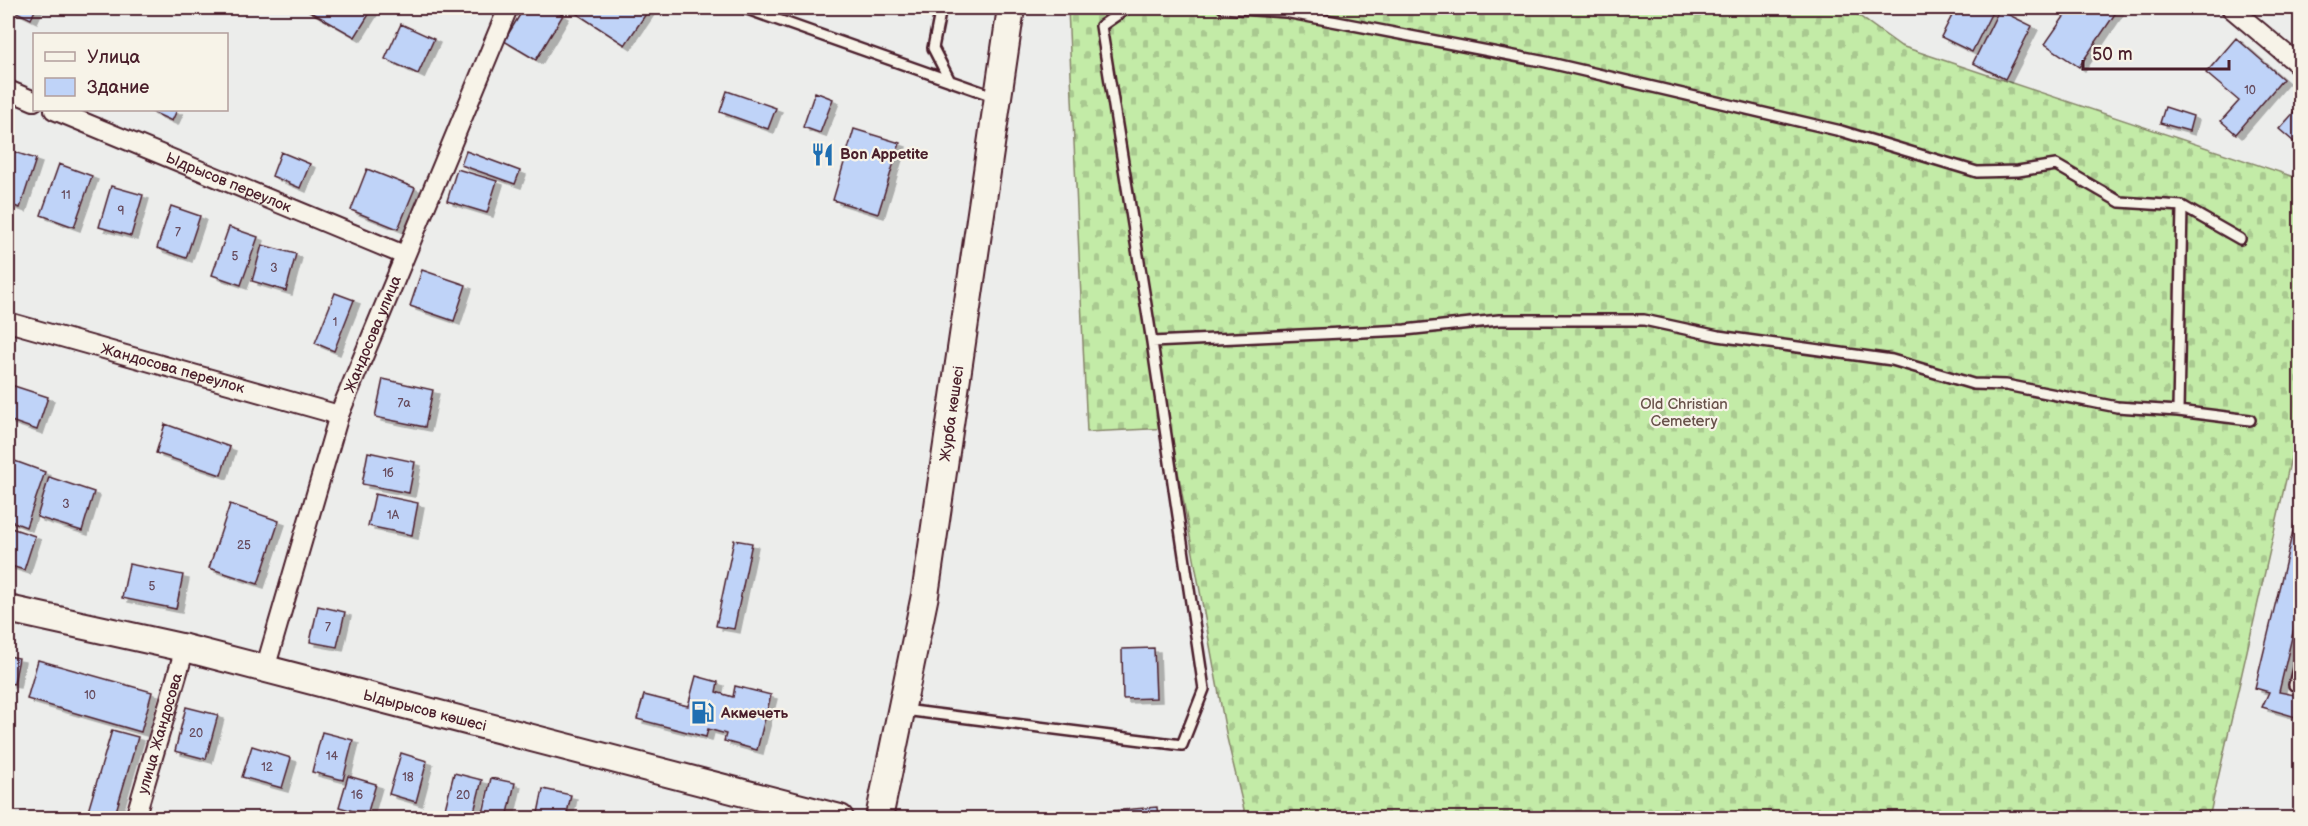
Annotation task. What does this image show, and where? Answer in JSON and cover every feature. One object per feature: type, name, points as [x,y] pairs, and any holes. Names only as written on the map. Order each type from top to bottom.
[{"type":"street","name":"Журба көшесі","points":[[879,819],[926,595],[1011,8]]},
{"type":"street","points":[[2231,8],[2301,66]]},
{"type":"street","name":"Жандосова улица","points":[[265,669],[339,415],[505,9]]},
{"type":"street","points":[[8,90],[33,101]]},
{"type":"street","name":"Ыдрысов переулок","points":[[56,111],[404,255]]},
{"type":"street","name":"Жандосова переулок","points":[[8,322],[339,415]]},
{"type":"street","name":"Ыдырысов көшесі","points":[[8,609],[185,648],[840,819]]},
{"type":"street","name":"улица Жандосова","points":[[135,819],[185,648]]},
{"type":"lane","points":[[744,8],[998,98]]},
{"type":"lane","points":[[941,8],[933,48],[950,81]]},
{"type":"lane","points":[[902,710],[1182,745],[1204,689],[1152,342],[1101,26],[1127,8]]},
{"type":"lane","points":[[1223,8],[1285,12],[1546,62],[1841,131],[1977,172],[2018,171],[2056,165],[2120,202],[2182,206],[2240,239]]},
{"type":"lane","points":[[2178,411],[2182,206]]},
{"type":"lane","points":[[1152,342],[1405,330],[1499,320],[1644,320],[1718,336],[1892,360],[1973,384],[2006,385],[2117,407],[2178,411],[2250,420]]},
{"type":"lane","points":[[2295,685],[2301,659]]},
{"type":"green space","name":"Old Christian Cemetery","points":[[1068,8],[1848,8],[1901,46],[2300,179],[2300,418],[2209,818],[1246,818],[1227,738],[1170,428],[1087,432]]},
{"type":"building","points":[[8,8],[36,8],[31,19]]},
{"type":"building","points":[[304,8],[373,8],[355,37]]},
{"type":"building","points":[[524,8],[550,8],[563,15],[536,60],[504,41]]},
{"type":"building","points":[[568,8],[650,8],[625,45]]},
{"type":"building","points":[[1956,8],[1994,8],[1972,52],[1941,37]]},
{"type":"building","points":[[2070,8],[2119,8],[2079,67],[2045,44]]},
{"type":"building","points":[[1999,10],[2032,26],[2005,79],[1973,63]]},
{"type":"building","points":[[401,24],[434,39],[418,74],[385,59]]},
{"type":"building","points":[[2236,38],[2283,79],[2236,134],[2221,121],[2239,101],[2206,73]]},
{"type":"building","points":[[727,91],[776,108],[768,129],[720,112]]},
{"type":"building","points":[[815,92],[833,99],[820,133],[803,127]]},
{"type":"building","points":[[2165,107],[2193,116],[2189,131],[2160,123]]},
{"type":"building","points":[[2298,108],[2300,110],[2300,147],[2279,129]]},
{"type":"building","points":[[150,111],[177,111],[172,121]]},
{"type":"building","points":[[854,129],[900,143],[878,214],[833,200]]},
{"type":"building","points":[[8,150],[36,159],[20,208],[8,204]]},
{"type":"building","points":[[466,151],[520,171],[515,184],[461,165]]},
{"type":"building","points":[[281,152],[310,164],[300,188],[272,176]]},
{"type":"building","points":[[59,164],[92,176],[74,227],[41,215]]},
{"type":"building","points":[[367,169],[415,188],[398,229],[351,210]]},
{"type":"building","points":[[457,169],[497,181],[487,213],[447,201]]},
{"type":"building","points":[[111,186],[143,195],[131,236],[99,227]]},
{"type":"building","points":[[171,206],[200,216],[186,258],[157,248]]},
{"type":"building","points":[[229,227],[258,237],[241,285],[212,275]]},
{"type":"building","points":[[262,245],[296,254],[286,291],[252,281]]},
{"type":"building","points":[[422,270],[466,285],[454,321],[410,306]]},
{"type":"building","points":[[335,293],[354,300],[334,351],[315,343]]},
{"type":"building","points":[[383,379],[433,390],[425,427],[375,417]]},
{"type":"building","points":[[8,384],[48,397],[37,430],[8,420]]},
{"type":"building","points":[[165,424],[230,447],[221,475],[156,453]]},
{"type":"building","points":[[368,452],[415,462],[409,493],[362,484]]},
{"type":"building","points":[[12,460],[45,472],[26,527],[8,520],[8,473]]},
{"type":"building","points":[[49,477],[94,492],[82,531],[37,517]]},
{"type":"building","points":[[375,494],[418,503],[412,535],[368,526]]},
{"type":"building","points":[[2300,502],[2300,603],[2279,692],[2300,696],[2300,735],[2294,734],[2296,717],[2262,707],[2269,692],[2255,688]]},
{"type":"building","points":[[230,504],[279,521],[258,584],[209,568]]},
{"type":"building","points":[[8,527],[35,536],[24,570],[8,565]]},
{"type":"building","points":[[734,540],[752,543],[734,629],[716,626]]},
{"type":"building","points":[[129,564],[183,575],[176,609],[122,598]]},
{"type":"building","points":[[318,606],[345,612],[337,647],[310,642]]},
{"type":"building","points":[[1154,648],[1156,698],[1123,699],[1122,649]]},
{"type":"building","points":[[8,656],[19,658],[14,684],[8,683]]},
{"type":"building","points":[[38,660],[152,692],[141,732],[27,699]]},
{"type":"building","name":"Акмечеть","points":[[696,676],[718,682],[716,692],[733,697],[735,686],[771,695],[757,750],[724,741],[726,734],[708,729],[706,737],[637,719],[644,695],[688,706]]},
{"type":"building","points":[[186,707],[218,715],[206,759],[175,751]]},
{"type":"building","points":[[112,730],[138,737],[114,818],[86,818]]},
{"type":"building","points":[[322,732],[353,740],[343,780],[312,772]]},
{"type":"building","points":[[252,746],[291,758],[282,788],[242,777]]},
{"type":"building","points":[[401,753],[427,761],[416,802],[389,794]]},
{"type":"building","points":[[454,773],[482,780],[473,816],[445,809]]},
{"type":"building","points":[[348,776],[376,784],[367,815],[339,807]]},
{"type":"building","points":[[491,778],[515,783],[507,818],[482,818]]},
{"type":"building","points":[[543,789],[571,795],[566,818],[537,818]]},
{"type":"building","points":[[1157,807],[1158,818],[1112,818],[1111,811]]},
{"type":"place","name":"Bon Appetite","points":[[822,154]]},
{"type":"place","name":"Акмечеть","points":[[703,713]]}]
